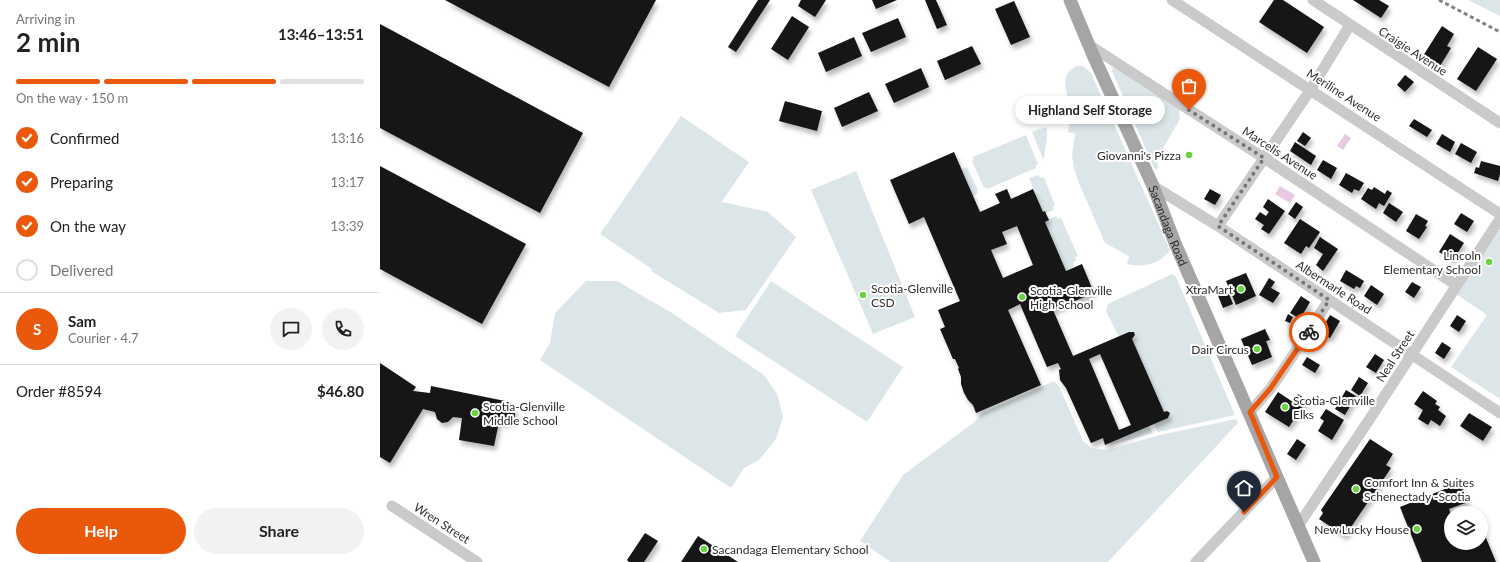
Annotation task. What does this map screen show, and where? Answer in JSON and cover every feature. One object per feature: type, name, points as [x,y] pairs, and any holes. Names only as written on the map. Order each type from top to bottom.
[{"type":"main road","name":"Sacandaga Road","points":[[1070,0],[1153,186],[1175,243],[1250,412],[1314,562]]},
{"type":"street","name":"Meriline Avenue","points":[[1172,0],[1311,89],[1500,214]]},
{"type":"street","name":"Craigie Avenue","points":[[1313,0],[1500,123]]},
{"type":"street","points":[[1218,226],[1311,89],[1350,25]]},
{"type":"street","name":"Marcelis Avenue","points":[[1089,45],[1264,158],[1456,285]]},
{"type":"street","name":"Albermarle Road","points":[[1153,186],[1218,226],[1500,413]]},
{"type":"street","name":"Neal Street","points":[[1298,526],[1500,219]]},
{"type":"street","points":[[1250,412],[1277,380],[1329,300]]},
{"type":"street","points":[[1196,562],[1277,477]]},
{"type":"street","name":"Wren Street","points":[[392,506],[477,562]]},
{"type":"shaded area","points":[[1468,0],[1500,0],[1500,16]]},
{"type":"shaded area","points":[[1077,66],[1083,66],[1091,73],[1170,250],[1157,262],[1145,265],[1127,264],[1129,256],[1105,243],[1078,181],[1072,155],[1075,134],[1068,132],[1070,113],[1066,86],[1067,75]]},
{"type":"shaded area","points":[[1113,67],[1179,108],[1180,119],[1157,159],[1158,168],[1155,170],[1112,71]]},
{"type":"shaded area","points":[[681,116],[749,162],[721,203],[723,202],[768,212],[796,237],[746,310],[719,313],[651,271],[652,269],[600,234]]},
{"type":"shaded area","points":[[1046,127],[1047,134],[1044,161],[1032,132]]},
{"type":"shaded area","points":[[1345,134],[1351,138],[1343,150],[1337,146]]},
{"type":"shaded area","points":[[1026,135],[1038,164],[1036,165],[1036,168],[987,189],[986,187],[984,188],[972,161],[974,160],[973,157]]},
{"type":"shaded area","points":[[967,167],[978,190],[977,194],[973,196],[962,169]]},
{"type":"shaded area","points":[[856,171],[915,317],[873,334],[811,190]]},
{"type":"shaded area","points":[[1039,175],[1040,178],[1044,177],[1055,205],[1053,207],[1054,210],[1046,213],[1045,211],[1043,212],[1029,178]]},
{"type":"shaded area","points":[[1280,186],[1295,195],[1290,203],[1275,194]]},
{"type":"shaded area","points":[[1056,216],[1058,219],[1061,218],[1078,256],[1075,257],[1076,261],[1073,262],[1074,266],[1072,269],[1066,271],[1045,222]]},
{"type":"shaded area","points":[[1500,230],[1500,399],[1451,367],[1487,315],[1456,294]]},
{"type":"shaded area","points":[[1172,274],[1176,277],[1235,415],[1158,432],[1154,424],[1168,418],[1170,413],[1167,411],[1164,412],[1132,339],[1135,337],[1135,333],[1132,332],[1119,337],[1106,311],[1108,304]]},
{"type":"shaded area","points":[[586,281],[617,281],[672,313],[764,375],[777,394],[783,417],[776,439],[759,460],[744,468],[731,488],[540,360],[550,343],[555,313]]},
{"type":"shaded area","points":[[771,281],[903,367],[867,422],[735,336]]},
{"type":"shaded area","points":[[1054,381],[1059,386],[1083,441],[1091,448],[1107,450],[1160,435],[1236,419],[1238,423],[1108,562],[891,562],[860,541],[903,475],[973,423],[983,413]]},
{"type":"shaded area","points":[[1149,426],[1153,433],[1111,445],[1110,443]]},
{"type":"building","points":[[445,0],[656,0],[609,87]]},
{"type":"building","points":[[758,0],[770,0],[736,52],[728,47]]},
{"type":"building","points":[[801,0],[826,0],[815,17],[798,6]]},
{"type":"building","points":[[872,0],[897,0],[876,9]]},
{"type":"building","points":[[925,0],[936,0],[947,25],[937,29]]},
{"type":"building","points":[[1274,0],[1283,0],[1324,27],[1307,53],[1259,22]]},
{"type":"building","points":[[1353,0],[1379,0],[1389,6],[1381,18]]},
{"type":"building","points":[[1014,1],[1030,37],[1011,45],[995,9]]},
{"type":"building","points":[[792,16],[809,27],[788,60],[771,49]]},
{"type":"building","points":[[898,18],[906,37],[871,52],[862,33]]},
{"type":"building","points":[[380,24],[583,133],[540,213],[380,128]]},
{"type":"building","points":[[1442,26],[1454,34],[1447,46],[1451,48],[1440,66],[1423,56]]},
{"type":"building","points":[[854,37],[862,56],[826,72],[818,53]]},
{"type":"building","points":[[972,46],[981,64],[945,80],[937,61]]},
{"type":"building","points":[[1478,47],[1497,59],[1476,91],[1457,79]]},
{"type":"building","points":[[921,68],[929,87],[894,103],[885,84]]},
{"type":"building","points":[[1405,75],[1414,82],[1405,92],[1397,85]]},
{"type":"building","points":[[869,92],[878,111],[842,127],[834,108]]},
{"type":"building","points":[[785,101],[822,111],[817,131],[779,121]]},
{"type":"building","points":[[1414,119],[1432,130],[1427,137],[1409,126]]},
{"type":"building","points":[[1303,132],[1311,138],[1305,146],[1297,141]]},
{"type":"building","points":[[1442,134],[1455,142],[1450,152],[1436,144]]},
{"type":"building","points":[[1295,142],[1316,156],[1311,165],[1290,151]]},
{"type":"building","points":[[1461,143],[1477,152],[1471,163],[1455,154]]},
{"type":"building","name":"Scotia-Glenville High School","points":[[954,152],[980,212],[1000,203],[995,194],[1007,189],[1011,199],[1033,189],[1043,212],[1045,211],[1049,220],[1045,222],[1066,271],[1082,264],[1094,293],[1053,310],[1073,356],[1129,332],[1134,332],[1135,335],[1132,339],[1164,412],[1167,411],[1170,413],[1168,418],[1105,445],[1103,438],[1091,443],[1066,388],[1060,380],[1059,370],[1061,369],[1058,363],[1047,367],[1020,304],[1008,310],[1041,385],[976,413],[973,405],[964,393],[959,368],[955,359],[953,359],[940,329],[945,327],[938,310],[960,301],[924,217],[909,224],[890,180]],"holes":[[[1017,226],[1033,265],[1003,278],[991,250],[1007,244],[1002,232]],[[1100,354],[1131,425],[1119,430],[1089,359]]]},
{"type":"building","points":[[1323,160],[1337,168],[1331,179],[1317,170]]},
{"type":"building","points":[[1481,161],[1500,166],[1498,181],[1474,173],[1476,167],[1479,168]]},
{"type":"building","points":[[380,166],[526,244],[482,324],[380,269]]},
{"type":"building","points":[[1346,173],[1364,183],[1359,191],[1354,189],[1352,193],[1339,185]]},
{"type":"building","points":[[1374,187],[1385,194],[1387,190],[1392,193],[1384,206],[1379,203],[1376,209],[1361,199],[1368,188],[1372,190]]},
{"type":"building","points":[[1210,189],[1221,195],[1215,205],[1204,199]]},
{"type":"building","points":[[1268,199],[1285,211],[1269,234],[1261,229],[1264,225],[1255,219],[1260,212],[1266,216],[1269,212],[1263,207]]},
{"type":"building","points":[[1296,202],[1303,207],[1295,219],[1288,214]]},
{"type":"building","points":[[1389,203],[1403,212],[1396,222],[1383,213]]},
{"type":"building","points":[[1461,213],[1474,221],[1467,232],[1454,224]]},
{"type":"building","points":[[1416,214],[1428,221],[1425,226],[1427,227],[1419,239],[1406,231]]},
{"type":"building","points":[[1300,219],[1320,232],[1309,248],[1306,246],[1301,254],[1284,243]]},
{"type":"building","points":[[1450,234],[1464,243],[1453,260],[1439,252]]},
{"type":"building","points":[[1320,237],[1338,249],[1323,271],[1316,265],[1323,254],[1314,248]]},
{"type":"building","points":[[1346,270],[1364,281],[1360,288],[1356,286],[1354,289],[1340,281]]},
{"type":"building","name":"XtraMart","points":[[1246,273],[1256,296],[1236,305],[1226,281]]},
{"type":"building","points":[[1269,278],[1275,282],[1271,288],[1280,293],[1273,303],[1259,295]]},
{"type":"building","points":[[1412,282],[1421,287],[1414,298],[1405,292]]},
{"type":"building","points":[[1371,285],[1384,294],[1377,305],[1364,296]]},
{"type":"building","points":[[1227,289],[1233,304],[1223,308],[1217,293]]},
{"type":"building","points":[[1301,296],[1310,302],[1300,319],[1290,313]]},
{"type":"building","points":[[1288,314],[1293,317],[1290,323],[1285,321]]},
{"type":"building","points":[[1330,315],[1340,321],[1330,338],[1320,332]]},
{"type":"building","points":[[1457,315],[1466,321],[1459,332],[1450,326]]},
{"type":"building","name":"Dair Circus","points":[[1265,329],[1270,340],[1266,341],[1272,357],[1252,365],[1241,339]]},
{"type":"building","points":[[1442,342],[1451,348],[1444,359],[1435,353]]},
{"type":"building","points":[[1375,354],[1384,360],[1376,373],[1366,367]]},
{"type":"building","points":[[1307,357],[1320,365],[1315,373],[1302,365]]},
{"type":"building","name":"Scotia-Glenville Middle School","points":[[380,363],[416,387],[413,391],[430,393],[431,386],[510,402],[515,409],[515,418],[505,423],[499,422],[494,446],[459,440],[462,418],[453,417],[448,422],[442,423],[437,419],[435,412],[423,409],[390,463],[380,457]]},
{"type":"building","points":[[1359,377],[1368,383],[1360,396],[1351,390]]},
{"type":"building","points":[[1346,390],[1356,396],[1345,415],[1335,409]]},
{"type":"building","points":[[1423,391],[1437,401],[1435,404],[1440,407],[1438,410],[1446,416],[1440,426],[1431,420],[1428,425],[1418,419],[1423,410],[1414,404]]},
{"type":"building","name":"Scotia-Glenville Elks","points":[[1278,392],[1293,402],[1298,394],[1307,400],[1289,427],[1265,412]]},
{"type":"building","points":[[1326,409],[1344,420],[1332,440],[1318,431],[1324,421],[1320,418]]},
{"type":"building","points":[[1469,413],[1492,427],[1483,441],[1460,426]]},
{"type":"building","points":[[1297,439],[1306,445],[1296,460],[1287,454]]},
{"type":"building","name":"Comfort Inn & Suites Schenectady -Scotia","points":[[1370,439],[1393,454],[1386,465],[1391,468],[1345,536],[1319,519],[1323,513],[1321,510]]},
{"type":"building","points":[[1460,483],[1468,502],[1457,506],[1444,506],[1444,550],[1488,550],[1488,543],[1496,562],[1422,562],[1400,507]]},
{"type":"building","points":[[645,533],[658,541],[644,562],[629,562],[627,560]]},
{"type":"building","name":"Sacandaga Elementary School","points":[[698,536],[738,562],[681,562]]},
{"type":"railway","points":[[1439,0],[1500,32]]},
{"type":"way so far","points":[[1189,110],[1264,158],[1218,226],[1329,300],[1309,332]]},
{"type":"place","name":"Highland Self Storage","points":[[1189,110]]},
{"type":"place","name":"Giovanni's Pizza","points":[[1189,155]]},
{"type":"place","name":"Lincoln Elementary School","points":[[1489,262]]},
{"type":"place","name":"XtraMart","points":[[1241,289]]},
{"type":"place","name":"Scotia-Glenville CSD","points":[[863,295]]},
{"type":"place","name":"Scotia-Glenville High School","points":[[1022,297]]},
{"type":"place","name":"Dair Circus","points":[[1257,349]]},
{"type":"place","name":"Scotia-Glenville Elks","points":[[1285,407]]},
{"type":"place","name":"Scotia-Glenville Middle School","points":[[475,413]]},
{"type":"place","name":"Comfort Inn & Suites Schenectady -Scotia","points":[[1356,489]]},
{"type":"place","name":"New Lucky House","points":[[1417,529]]},
{"type":"place","name":"Sacandaga Elementary School","points":[[704,549]]},
{"type":"route","points":[[1244,512],[1277,477],[1250,412],[1270,389],[1309,332]]}]
